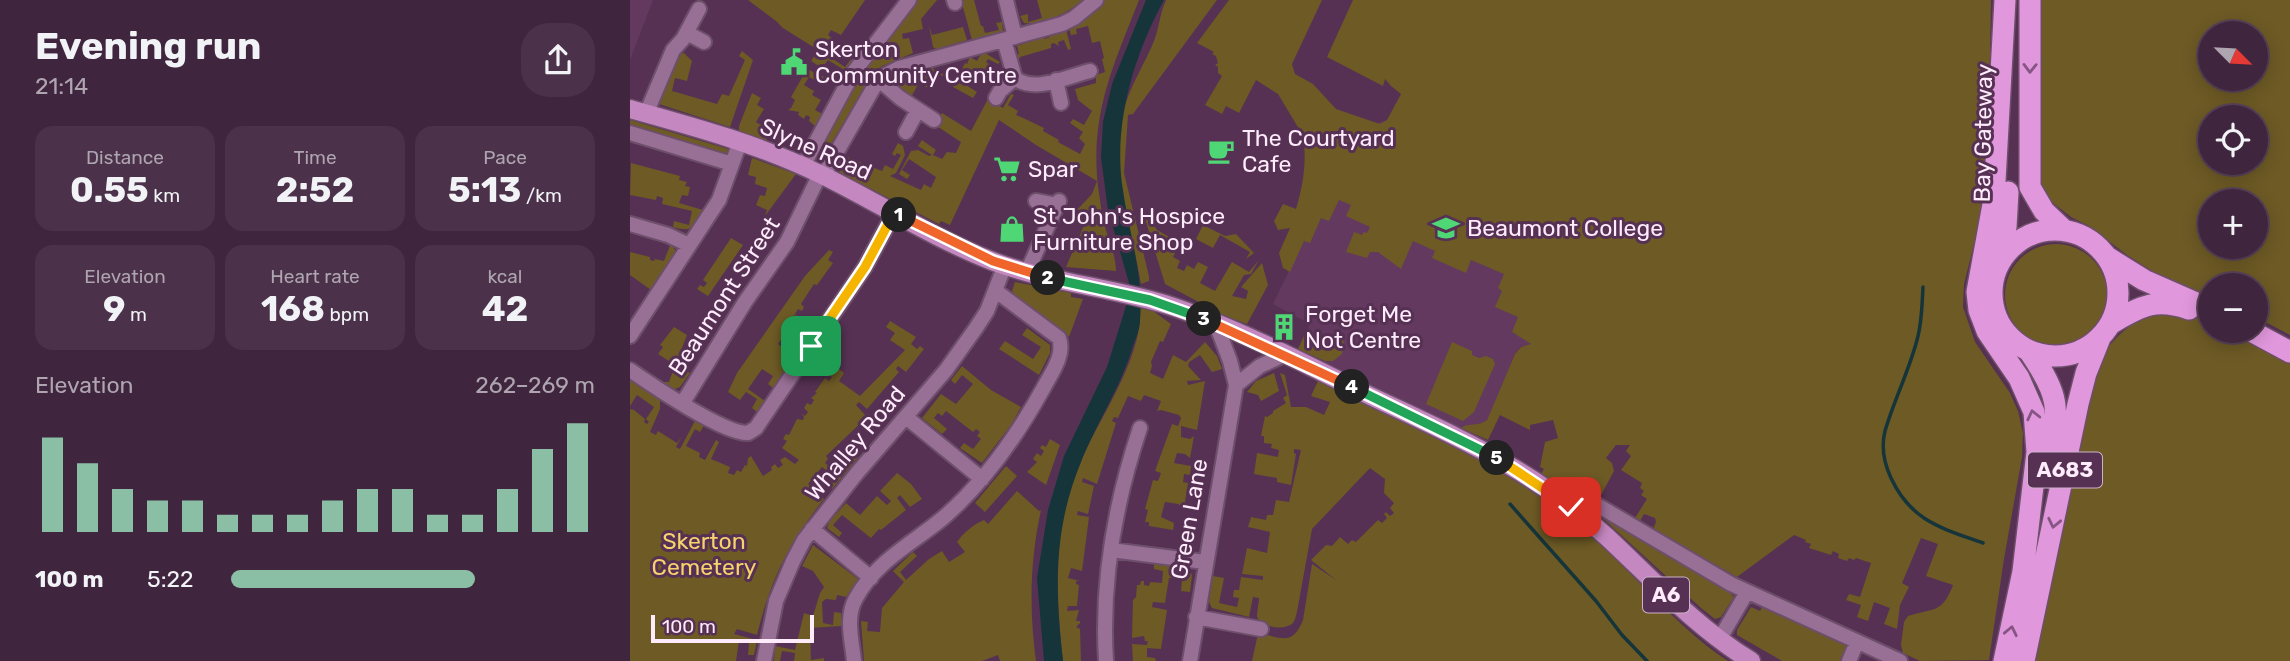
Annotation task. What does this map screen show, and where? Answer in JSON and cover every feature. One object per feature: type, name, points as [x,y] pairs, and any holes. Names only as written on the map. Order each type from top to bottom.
[{"type":"highway","name":"Bay Gateway","points":[[1998,266],[2006,227],[2008,197],[2011,76],[2008,0]]},
{"type":"highway","points":[[2008,0],[1993,216],[1977,292],[1979,310],[1987,331],[2019,378],[2034,412],[2037,452],[2022,580]]},
{"type":"highway","name":"Bay Gateway","points":[[2030,0],[2030,187],[2044,211],[2065,231]]},
{"type":"highway","points":[[2198,304],[2144,279],[2107,257],[2088,240],[2065,231],[2052,230],[2026,237],[2005,254],[1998,266],[1992,294],[1998,322],[2012,339],[2029,351],[2048,356],[2066,356],[2084,349],[2140,306],[2154,303],[2178,306],[2198,313]]},
{"type":"highway","points":[[2105,331],[2116,311],[2118,290],[2114,270],[2107,257]]},
{"type":"highway","name":"A683","points":[[2024,661],[2078,404],[2086,373],[2105,331]]},
{"type":"highway","points":[[2268,340],[2290,352]]},
{"type":"highway","name":"A683","points":[[2004,661],[2056,409],[2050,383],[2029,351]]},
{"type":"main road","name":"Slyne Road","points":[[638,112],[740,142],[803,166],[958,245],[1005,265],[1150,300],[1216,324]]},
{"type":"main road","name":"A6","points":[[1216,324],[1486,452],[1531,478],[1585,518],[1719,640],[1751,661]]},
{"type":"street","points":[[803,166],[853,73],[909,0]]},
{"type":"street","points":[[1006,0],[1015,78],[1032,86],[1090,71]]},
{"type":"street","points":[[934,120],[900,98],[879,80],[899,68],[1062,24],[1096,0]]},
{"type":"street","points":[[638,112],[699,9]]},
{"type":"street","points":[[687,33],[704,42]]},
{"type":"street","points":[[996,98],[1015,78]]},
{"type":"street","name":"Beaumont Street","points":[[682,404],[745,302],[787,242],[822,175],[879,80]]},
{"type":"street","points":[[1056,80],[1061,103]]},
{"type":"street","points":[[906,132],[918,110]]},
{"type":"street","points":[[630,134],[732,164]]},
{"type":"street","points":[[630,336],[723,193],[740,142]]},
{"type":"street","points":[[1027,272],[1058,203],[1036,201]]},
{"type":"street","points":[[630,370],[682,404],[732,430],[748,433],[756,428],[865,267],[894,213]]},
{"type":"street","points":[[630,224],[668,235],[690,245]]},
{"type":"street","name":"Whalley Road","points":[[764,661],[771,619],[782,583],[799,550],[812,529],[947,369],[976,328],[996,291],[1005,265]]},
{"type":"street","points":[[854,661],[850,626],[852,606],[871,578],[907,544],[942,519],[982,479],[1014,438],[1060,355],[1059,338],[996,291]]},
{"type":"street","name":"Green Lane","points":[[1190,661],[1236,385],[1216,324]]},
{"type":"street","points":[[1236,385],[1260,366],[1284,355]]},
{"type":"street","points":[[906,417],[982,479]]},
{"type":"street","points":[[1106,661],[1105,601],[1115,516],[1140,428]]},
{"type":"street","points":[[1592,502],[1748,592],[1900,661]]},
{"type":"street","points":[[812,529],[871,578]]},
{"type":"street","points":[[1111,550],[1205,562]]},
{"type":"street","points":[[1719,640],[1748,592]]},
{"type":"street","points":[[1196,617],[1261,629]]},
{"type":"street","points":[[1849,661],[1857,642]]},
{"type":"shaded area","points":[[630,0],[653,0],[630,60]]},
{"type":"shaded area","points":[[1146,0],[1164,0],[1135,66],[1124,113],[1120,160],[1140,285],[1139,327],[1122,376],[1087,447],[1072,487],[1065,512],[1058,560],[1058,609],[1063,661],[1044,661],[1037,578],[1048,510],[1064,456],[1107,367],[1131,290],[1108,210],[1101,157],[1103,122],[1112,84]]},
{"type":"shaded area","name":"Beaumont College","points":[[1416,27],[1532,344],[1520,347],[1515,354],[1484,423],[1461,428],[1298,349],[1310,324],[1273,304],[1309,230],[1377,123],[1387,120],[1402,94]]},
{"type":"green space","points":[[748,0],[865,0],[841,35],[831,30],[828,35],[835,41],[827,55],[845,67],[851,59],[855,65],[843,81],[839,79],[844,70],[828,60],[822,68],[811,61],[818,50],[783,28]]},
{"type":"green space","points":[[913,0],[937,0],[921,19],[923,29],[902,34],[903,39],[909,38],[913,53],[882,66],[872,74],[825,154],[820,159],[811,159],[852,81]]},
{"type":"green space","points":[[961,0],[974,0],[985,33],[999,30],[996,23],[1002,22],[1003,31],[972,40]]},
{"type":"green space","points":[[1037,0],[1083,0],[1055,17],[1024,23],[1020,16],[1028,14],[1028,22],[1042,18]]},
{"type":"green space","points":[[1105,0],[1139,0],[1112,69],[1097,136],[1098,187],[1116,271],[1066,267],[1088,216],[1077,210],[1092,194],[1097,181],[999,120],[950,225],[941,221],[939,224],[840,173],[838,167],[847,157],[882,171],[885,165],[893,169],[901,155],[892,154],[898,143],[903,146],[905,155],[896,173],[890,176],[921,190],[924,184],[931,188],[936,177],[909,159],[902,170],[910,175],[907,179],[899,174],[911,151],[918,150],[932,155],[918,146],[922,140],[936,150],[933,155],[942,159],[947,152],[956,153],[961,142],[935,125],[942,113],[971,131],[988,99],[1003,108],[1011,94],[1014,95],[1008,105],[1018,111],[1016,115],[1044,128],[1043,131],[1059,140],[1058,142],[1080,154],[1085,144],[1079,138],[1083,132],[1070,123],[1073,119],[1084,125],[1092,111],[1078,100],[1075,89],[1096,83],[1096,75],[1105,72],[1104,58],[1100,41],[1092,43],[1088,26],[1076,29],[1077,34],[1071,35],[1069,28],[1089,17]]},
{"type":"green space","points":[[1166,0],[1217,0],[1133,114],[1128,115],[1124,173],[1149,276],[1149,281],[1141,284],[1123,197],[1120,131],[1127,100],[1154,41]]},
{"type":"green space","points":[[1229,0],[1322,0],[1292,64],[1295,74],[1313,84],[1336,109],[1380,124],[1387,120],[1401,94],[1385,79],[1383,86],[1327,57],[1353,0],[1991,0],[1988,163],[1982,212],[1964,284],[1963,307],[1975,342],[2010,393],[2023,433],[2022,457],[1989,660],[1920,661],[1903,653],[1901,645],[1904,622],[1908,616],[1941,605],[1953,585],[1926,576],[1938,544],[1921,538],[1902,583],[1909,587],[1900,605],[1897,629],[1884,624],[1890,608],[1874,602],[1868,621],[1857,617],[1861,605],[1846,600],[1849,594],[1860,597],[1871,563],[1856,558],[1849,558],[1847,561],[1838,558],[1839,554],[1833,551],[1831,555],[1809,548],[1811,544],[1794,535],[1737,577],[1653,529],[1655,518],[1644,514],[1640,521],[1635,518],[1647,499],[1641,495],[1644,491],[1640,488],[1642,483],[1621,470],[1631,456],[1626,451],[1630,445],[1616,445],[1606,458],[1612,463],[1614,471],[1600,497],[1592,493],[1586,503],[1541,474],[1544,469],[1540,467],[1545,442],[1558,438],[1553,420],[1530,425],[1530,430],[1500,415],[1488,440],[1461,428],[1487,420],[1515,354],[1521,347],[1531,344],[1512,332],[1518,317],[1495,307],[1502,291],[1498,288],[1504,274],[1471,260],[1466,273],[1432,258],[1435,251],[1413,241],[1401,269],[1378,252],[1370,252],[1367,258],[1346,252],[1354,232],[1362,235],[1367,233],[1370,227],[1346,216],[1351,205],[1339,200],[1329,221],[1321,218],[1310,243],[1304,241],[1290,272],[1283,268],[1279,253],[1290,228],[1278,230],[1274,221],[1283,204],[1296,209],[1304,172],[1302,134],[1278,94],[1256,80],[1239,113],[1226,106],[1222,114],[1205,105],[1222,76],[1215,65],[1218,63],[1216,56],[1212,54],[1214,52],[1197,43]]},
{"type":"green space","points":[[2036,0],[2290,0],[2290,335],[2268,323],[2268,273],[2198,273],[2198,292],[2165,279],[2127,255],[2048,199],[2036,168]]},
{"type":"green space","points":[[929,25],[932,35],[963,27],[967,40],[936,49],[933,47]]},
{"type":"green space","points":[[1066,29],[1071,49],[1068,50],[1064,40],[1058,42],[1059,46],[1054,43],[1051,48],[1020,57],[1018,61],[1021,73],[1017,75],[1014,55],[1019,54],[1017,46],[1043,37],[1045,39]]},
{"type":"green space","points":[[742,51],[753,60],[730,127],[659,104],[679,54],[684,53],[692,61],[687,81],[675,78],[672,91],[717,104],[722,94],[729,96],[745,60],[739,56]]},
{"type":"green space","points":[[985,53],[1000,62],[998,64],[988,59],[986,62],[990,65],[986,67],[984,76],[974,71],[966,85],[977,92],[973,98],[953,87],[970,57],[977,61],[981,54]]},
{"type":"green space","points":[[932,68],[952,79],[935,76],[933,79],[936,81],[930,89],[919,83],[911,97],[922,103],[921,106],[909,99],[899,87],[910,78]]},
{"type":"green space","points":[[807,69],[824,77],[818,82],[809,77],[804,85],[814,91],[812,95],[821,100],[815,110],[826,116],[819,129],[809,121],[810,117],[806,115],[804,119],[798,115],[799,112],[788,110],[795,100],[791,97]]},
{"type":"green space","points":[[752,93],[761,98],[757,105],[764,109],[756,122],[771,132],[766,141],[739,131]]},
{"type":"green space","points":[[630,120],[728,149],[726,155],[630,128]]},
{"type":"green space","points":[[752,158],[796,174],[765,216],[767,210],[756,205],[760,195],[765,196],[767,188],[755,184],[756,177],[748,175]]},
{"type":"green space","points":[[631,163],[680,176],[679,180],[687,182],[685,186],[690,187],[688,196],[682,195],[679,203],[703,210],[692,227],[673,227],[674,221],[689,225],[692,211],[662,204],[663,198],[657,196],[656,200],[630,195]]},
{"type":"green space","points":[[1142,209],[1157,230],[1180,243],[1173,257],[1180,261],[1177,268],[1184,271],[1187,265],[1194,269],[1198,262],[1208,267],[1200,283],[1215,291],[1232,262],[1249,272],[1259,260],[1251,274],[1244,275],[1232,296],[1246,299],[1248,291],[1241,287],[1262,263],[1268,285],[1247,324],[1223,315],[1165,284]]},
{"type":"green space","points":[[1203,225],[1225,236],[1236,234],[1254,253],[1246,259],[1250,252],[1220,235],[1213,248],[1196,239]]},
{"type":"green space","points":[[731,238],[743,245],[708,296],[697,289],[707,283],[703,280]]},
{"type":"green space","points":[[671,243],[675,250],[674,256],[651,290],[630,275],[630,252],[650,257],[650,260],[664,261]]},
{"type":"green space","points":[[2056,244],[2076,248],[2092,259],[2103,275],[2107,295],[2103,315],[2092,331],[2076,342],[2056,346],[2036,342],[2020,331],[2009,315],[2005,295],[2009,275],[2020,259],[2036,248]]},
{"type":"green space","points":[[829,250],[833,252],[828,260],[833,263],[817,285],[814,284],[801,304],[804,307],[802,311],[798,309],[795,314],[798,316],[794,315],[789,322],[793,324],[778,344],[788,352],[794,344],[800,348],[773,388],[768,384],[773,376],[762,369],[748,389],[765,401],[757,412],[752,408],[757,399],[746,392],[740,400],[728,392],[737,373],[805,276]]},
{"type":"green space","points":[[1015,282],[1071,293],[1071,297],[1083,299],[1069,337],[1023,305],[1012,291]]},
{"type":"green space","points":[[1140,308],[1153,311],[1171,324],[1151,362],[1150,373],[1163,379],[1173,355],[1186,362],[1205,342],[1217,356],[1222,369],[1212,372],[1200,355],[1189,362],[1188,366],[1201,380],[1187,381],[1188,385],[1205,381],[1197,430],[1181,426],[1181,437],[1190,439],[1194,436],[1190,458],[1177,453],[1174,463],[1191,466],[1190,475],[1184,474],[1183,482],[1188,483],[1184,508],[1165,502],[1161,517],[1174,523],[1173,530],[1149,526],[1149,522],[1145,522],[1148,510],[1145,509],[1153,480],[1158,481],[1161,473],[1155,471],[1172,424],[1178,426],[1181,418],[1179,415],[1157,411],[1161,401],[1144,395],[1141,401],[1128,396],[1118,418],[1114,417],[1112,421],[1116,423],[1097,484],[1083,478],[1082,482],[1094,486],[1088,514],[1078,511],[1077,515],[1089,517],[1082,571],[1071,568],[1068,578],[1080,581],[1076,581],[1079,585],[1077,606],[1068,606],[1067,611],[1079,610],[1076,621],[1080,623],[1076,627],[1080,629],[1081,661],[1063,661],[1058,609],[1058,560],[1065,511],[1081,461],[1128,367],[1135,347]]},
{"type":"green space","points":[[2152,312],[2183,312],[2198,318],[2198,343],[2257,343],[2290,363],[2290,661],[2032,661],[2091,381],[2108,348],[2131,326]]},
{"type":"green space","name":"Skerton Cemetery","points":[[890,321],[916,337],[911,344],[917,349],[920,346],[924,349],[906,372],[898,366],[896,369],[899,372],[867,409],[859,402],[856,405],[867,417],[826,456],[828,459],[825,463],[835,471],[853,452],[858,457],[832,489],[826,483],[832,475],[822,467],[808,484],[824,499],[800,531],[782,563],[768,596],[757,635],[737,629],[734,634],[757,640],[754,655],[748,655],[749,643],[739,641],[736,661],[630,661],[630,409],[645,419],[647,424],[649,422],[646,419],[654,407],[637,395],[630,406],[630,380],[660,399],[660,409],[650,432],[656,435],[658,431],[677,443],[682,436],[676,447],[680,449],[696,419],[705,424],[700,432],[695,429],[686,446],[700,453],[699,457],[705,460],[716,440],[719,442],[711,459],[730,467],[728,473],[734,475],[737,470],[741,472],[751,456],[763,476],[772,470],[771,467],[775,464],[778,468],[783,465],[780,460],[785,457],[795,464],[799,460],[782,448],[787,441],[783,439],[786,434],[789,435],[797,419],[803,420],[801,413],[805,416],[808,412],[804,408],[807,403],[811,405],[814,400],[811,398],[825,378],[829,381],[832,377],[828,374],[834,365],[844,373],[839,381],[860,396],[905,350],[890,340],[895,333],[886,327]]},
{"type":"green space","points":[[674,327],[687,335],[680,353],[685,356],[678,361],[681,363],[679,367],[690,373],[680,387],[675,389],[662,382],[669,382],[675,365],[658,354],[663,347],[660,345]]},
{"type":"green space","points":[[1027,328],[1050,345],[1050,353],[1039,375],[999,349],[1005,341],[1033,359],[1041,347],[1022,335]]},
{"type":"green space","points":[[1333,334],[1344,339],[1342,354],[1333,361],[1325,361],[1298,349],[1304,336],[1328,346]]},
{"type":"green space","points":[[1452,342],[1472,351],[1472,355],[1479,358],[1486,356],[1493,359],[1495,364],[1474,412],[1463,421],[1426,404]]},
{"type":"green space","points":[[962,366],[991,390],[1021,407],[982,463],[960,448],[964,443],[973,449],[981,439],[977,436],[980,432],[976,429],[973,432],[946,411],[942,416],[938,413],[934,418],[947,429],[942,434],[922,418],[941,394],[956,404],[973,384],[962,375],[955,384],[951,380]]},
{"type":"green space","points":[[1274,373],[1279,391],[1261,401],[1258,395],[1247,392],[1256,381]]},
{"type":"green space","points":[[1280,373],[1285,375],[1291,407],[1306,407],[1324,415],[1330,402],[1311,396],[1318,381],[1450,444],[1514,480],[1574,522],[1668,612],[1728,661],[1252,661],[1260,633],[1286,638],[1291,637],[1299,628],[1303,620],[1312,564],[1336,580],[1311,560],[1326,545],[1332,546],[1340,537],[1348,544],[1352,540],[1356,542],[1378,520],[1382,523],[1387,518],[1384,514],[1386,512],[1390,516],[1394,513],[1390,508],[1394,503],[1384,493],[1385,479],[1370,468],[1312,529],[1297,612],[1294,622],[1289,626],[1272,627],[1258,620],[1259,598],[1253,597],[1249,617],[1212,608],[1209,602],[1213,576],[1224,578],[1219,603],[1237,607],[1239,598],[1233,597],[1234,590],[1239,590],[1241,577],[1263,580],[1263,576],[1242,574],[1247,548],[1267,553],[1270,532],[1248,527],[1251,517],[1266,520],[1267,515],[1273,515],[1276,500],[1289,502],[1301,450],[1294,449],[1296,454],[1291,485],[1277,482],[1277,478],[1254,474],[1257,453],[1278,457],[1279,450],[1271,448],[1272,444],[1264,443],[1264,436],[1261,436],[1265,416],[1286,403],[1283,398],[1287,395]]},
{"type":"green space","points":[[1050,439],[1060,445],[1046,485],[1027,472],[1037,462],[1033,459],[1037,453],[1041,456],[1044,451],[1040,448],[1042,445],[1046,447]]},
{"type":"green space","points":[[1006,466],[1017,476],[985,512],[975,503]]},
{"type":"green space","points":[[897,473],[911,484],[922,499],[910,507],[900,495],[897,498],[906,510],[871,538],[842,515],[833,525],[842,533],[839,537],[827,528],[846,503],[860,515],[877,496],[887,505],[891,501],[880,491]]},
{"type":"green space","points":[[1017,491],[1041,510],[1032,585],[1036,661],[1000,661],[998,655],[982,661],[864,661],[861,621],[868,622],[867,631],[880,632],[882,608],[904,582],[893,571],[913,552],[917,556],[900,572],[906,580],[942,551],[949,562],[965,552],[957,542],[959,539],[980,522],[984,520],[988,524]]},
{"type":"green space","points":[[1596,512],[1727,587],[1734,597],[1721,617],[1715,619],[1701,608]]},
{"type":"green space","points":[[813,545],[858,579],[846,597],[837,595],[836,600],[826,599],[822,602],[823,623],[833,625],[834,612],[841,613],[841,626],[810,628],[811,660],[824,658],[824,661],[794,661],[795,653],[782,651],[780,661],[774,661],[775,646],[795,650],[804,613],[813,616],[824,587],[813,571],[802,566]]},
{"type":"green space","points":[[1154,562],[1188,567],[1192,575],[1190,592],[1181,591],[1182,580],[1169,578],[1165,603],[1153,602],[1152,607],[1167,610],[1161,649],[1147,648],[1147,657],[1155,658],[1156,661],[1133,661],[1132,644],[1147,645],[1148,641],[1145,641],[1144,636],[1132,638],[1133,600],[1136,597],[1137,585],[1140,585],[1141,581],[1149,586],[1150,582],[1162,583],[1163,571],[1154,569]]},
{"type":"green space","points":[[1763,605],[1844,641],[1847,647],[1842,661],[1782,661],[1737,635],[1737,630],[1751,607],[1760,611]]},
{"type":"waterway","points":[[1923,287],[1917,340],[1885,431],[1885,461],[1899,493],[1918,514],[1941,527],[1983,543]]},
{"type":"waterway","points":[[1510,504],[1647,661]]},
{"type":"place","name":"Skerton Community Centre","points":[[794,62]]},
{"type":"place","name":"The Courtyard Cafe","points":[[1221,151]]},
{"type":"place","name":"Spar","points":[[1007,169]]},
{"type":"place","name":"Beaumont College","points":[[1446,228]]},
{"type":"place","name":"St John's Hospice Furniture Shop","points":[[1012,229]]},
{"type":"place","name":"Forget Me Not Centre","points":[[1284,327]]},
{"type":"route","points":[[811,346],[865,267],[894,213],[993,261],[1042,276],[1150,300],[1216,324],[1486,452],[1531,478],[1571,507]]}]
